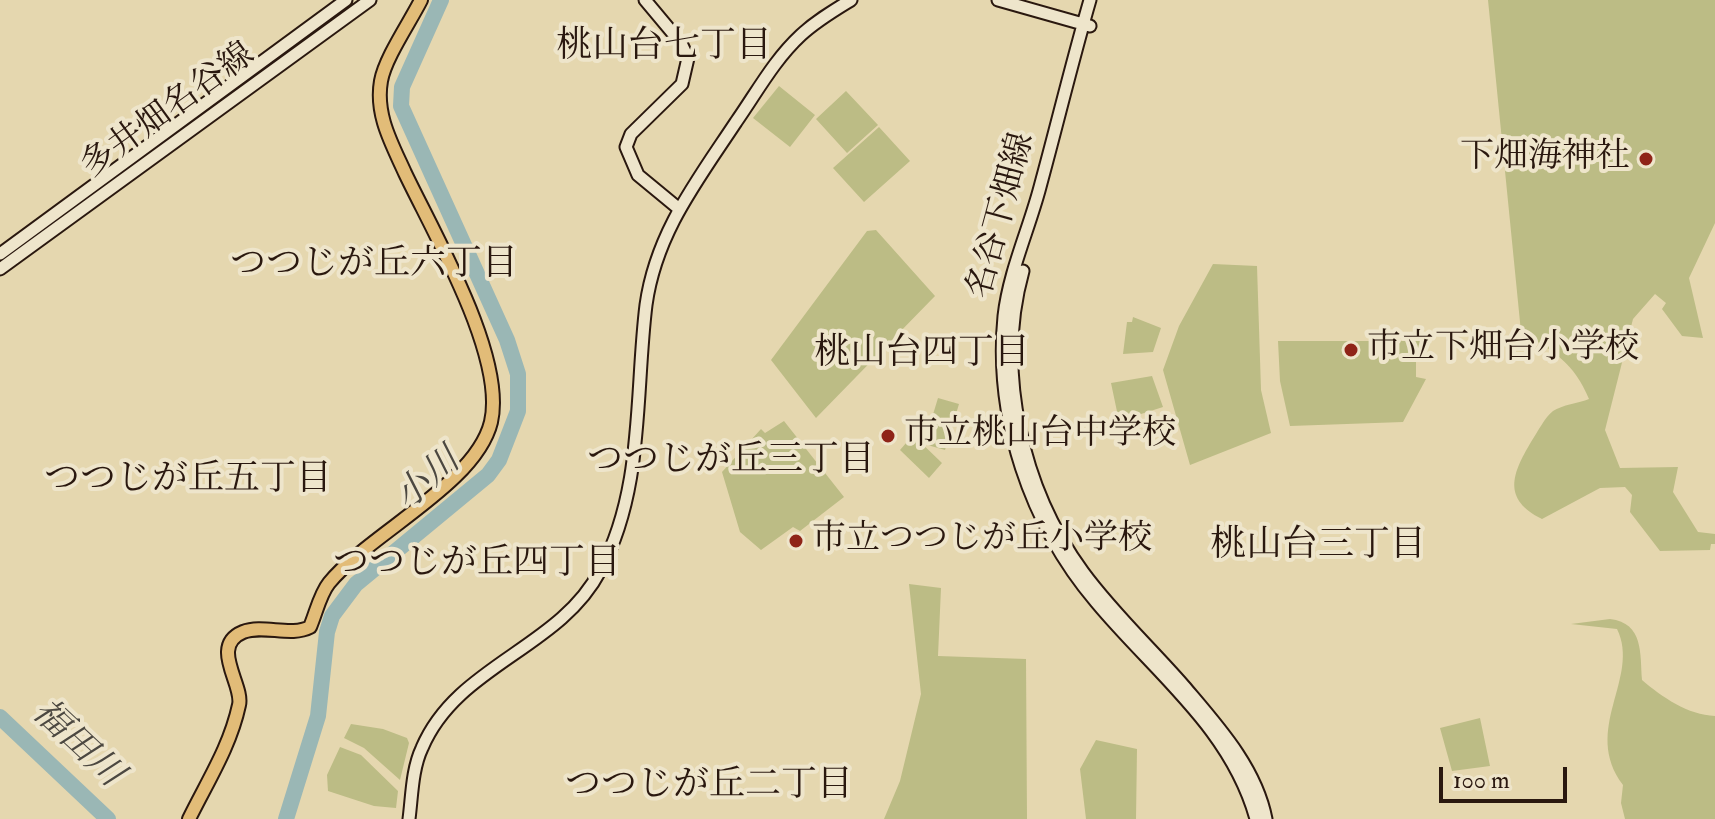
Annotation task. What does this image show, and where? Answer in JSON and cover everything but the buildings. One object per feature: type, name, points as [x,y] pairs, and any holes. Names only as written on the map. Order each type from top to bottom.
[{"type":"main road","points":[[189,819],[210,782],[240,702],[227,658],[234,638],[244,632],[310,627],[327,585],[366,548],[454,478],[471,460],[491,422],[493,404],[483,342],[382,124],[381,79],[421,0]]},
{"type":"street","name":"多井畑名谷線","points":[[0,254],[346,0]]},
{"type":"street","name":"多井畑名谷線","points":[[0,269],[370,0]]},
{"type":"street","points":[[645,0],[681,43],[688,58],[682,84],[631,134],[626,147],[638,175],[678,208]]},
{"type":"street","points":[[409,819],[415,767],[440,715],[477,679],[564,618],[587,593],[613,546],[625,508],[635,447],[646,306],[654,261],[678,208],[772,67],[800,36],[851,0]]},
{"type":"street","points":[[998,0],[1086,26]]},
{"type":"street","points":[[1086,26],[1090,0]]},
{"type":"street","points":[[1086,26],[1098,0]]},
{"type":"street","name":"名谷下畑線","points":[[1086,26],[1009,292],[1002,369],[1008,421],[1033,499],[1076,578],[1214,731],[1239,773],[1256,819]]},
{"type":"street","name":"名谷下畑線","points":[[1086,26],[1015,304],[1012,347],[1017,419],[1039,488],[1082,570],[1225,734],[1263,803],[1266,819]]},
{"type":"street","points":[[0,275],[50,233]]},
{"type":"green space","points":[[1488,0],[1715,0],[1715,223],[1689,278],[1703,338],[1682,336],[1662,309],[1666,303],[1655,294],[1633,319],[1605,430],[1620,468],[1678,467],[1673,492],[1698,532],[1715,534],[1715,544],[1711,544],[1710,550],[1660,551],[1630,512],[1632,495],[1625,487],[1600,488],[1542,519],[1529,511],[1516,494],[1514,485],[1519,465],[1547,417],[1557,409],[1589,399],[1577,376],[1562,359],[1521,332]]},
{"type":"green space","points":[[779,86],[815,115],[790,147],[753,118]]},
{"type":"green space","points":[[846,91],[878,125],[847,153],[816,119]]},
{"type":"green space","points":[[879,127],[910,161],[864,202],[833,168]]},
{"type":"green space","points":[[876,230],[935,296],[816,418],[771,360],[867,231]]},
{"type":"green space","points":[[1213,264],[1257,266],[1261,390],[1271,433],[1190,465],[1163,370],[1179,326]]},
{"type":"green space","points":[[1133,317],[1161,328],[1153,352],[1123,354],[1127,322],[1132,322]]},
{"type":"green space","points":[[1278,341],[1423,341],[1423,355],[1416,355],[1416,377],[1426,379],[1403,422],[1290,426],[1280,381]]},
{"type":"green space","points":[[1152,376],[1163,407],[1119,421],[1111,383]]},
{"type":"green space","points":[[938,398],[959,404],[945,450],[924,444]]},
{"type":"green space","points":[[784,421],[844,497],[800,531],[793,527],[761,550],[740,532],[722,472],[761,429],[765,433]]},
{"type":"green space","points":[[913,435],[942,463],[929,478],[900,450]]},
{"type":"green space","points":[[909,584],[941,588],[938,656],[1026,659],[1027,819],[884,819],[900,781],[921,694]]},
{"type":"green space","points":[[1610,619],[1621,622],[1635,633],[1640,650],[1642,680],[1676,704],[1715,716],[1715,819],[1625,819],[1621,803],[1623,785],[1612,764],[1608,744],[1609,724],[1622,666],[1622,647],[1617,629],[1571,624]]},
{"type":"green space","points":[[1480,718],[1490,766],[1452,771],[1440,728]]},
{"type":"green space","points":[[351,724],[383,729],[407,738],[409,743],[400,780],[364,748],[344,738]]},
{"type":"green space","points":[[1096,740],[1137,749],[1136,819],[1086,819],[1080,769]]},
{"type":"green space","points":[[340,747],[361,755],[398,791],[396,808],[374,806],[328,791],[327,775]]},
{"type":"waterway","name":"小川","points":[[286,819],[318,716],[327,632],[332,616],[356,584],[488,475],[499,460],[518,411],[518,374],[507,340],[401,106],[402,87],[441,0]]},
{"type":"waterway","name":"福田川","points":[[0,717],[108,819]]},
{"type":"place","name":"下畑海神社","points":[[1646,159]]},
{"type":"place","name":"市立下畑台小学校","points":[[1351,350]]},
{"type":"place","name":"市立桃山台中学校","points":[[888,436]]},
{"type":"place","name":"市立つつじが丘小学校","points":[[796,541]]},
{"type":"district","name":"桃山台七丁目","points":[[664,48]]},
{"type":"district","name":"つつじが丘六丁目","points":[[374,266]]},
{"type":"district","name":"桃山台四丁目","points":[[922,355]]},
{"type":"district","name":"つつじが丘三丁目","points":[[731,462]]},
{"type":"district","name":"つつじが丘五丁目","points":[[188,481]]},
{"type":"district","name":"桃山台三丁目","points":[[1318,547]]},
{"type":"district","name":"つつじが丘四丁目","points":[[477,565]]},
{"type":"district","name":"つつじが丘二丁目","points":[[709,787]]}]
